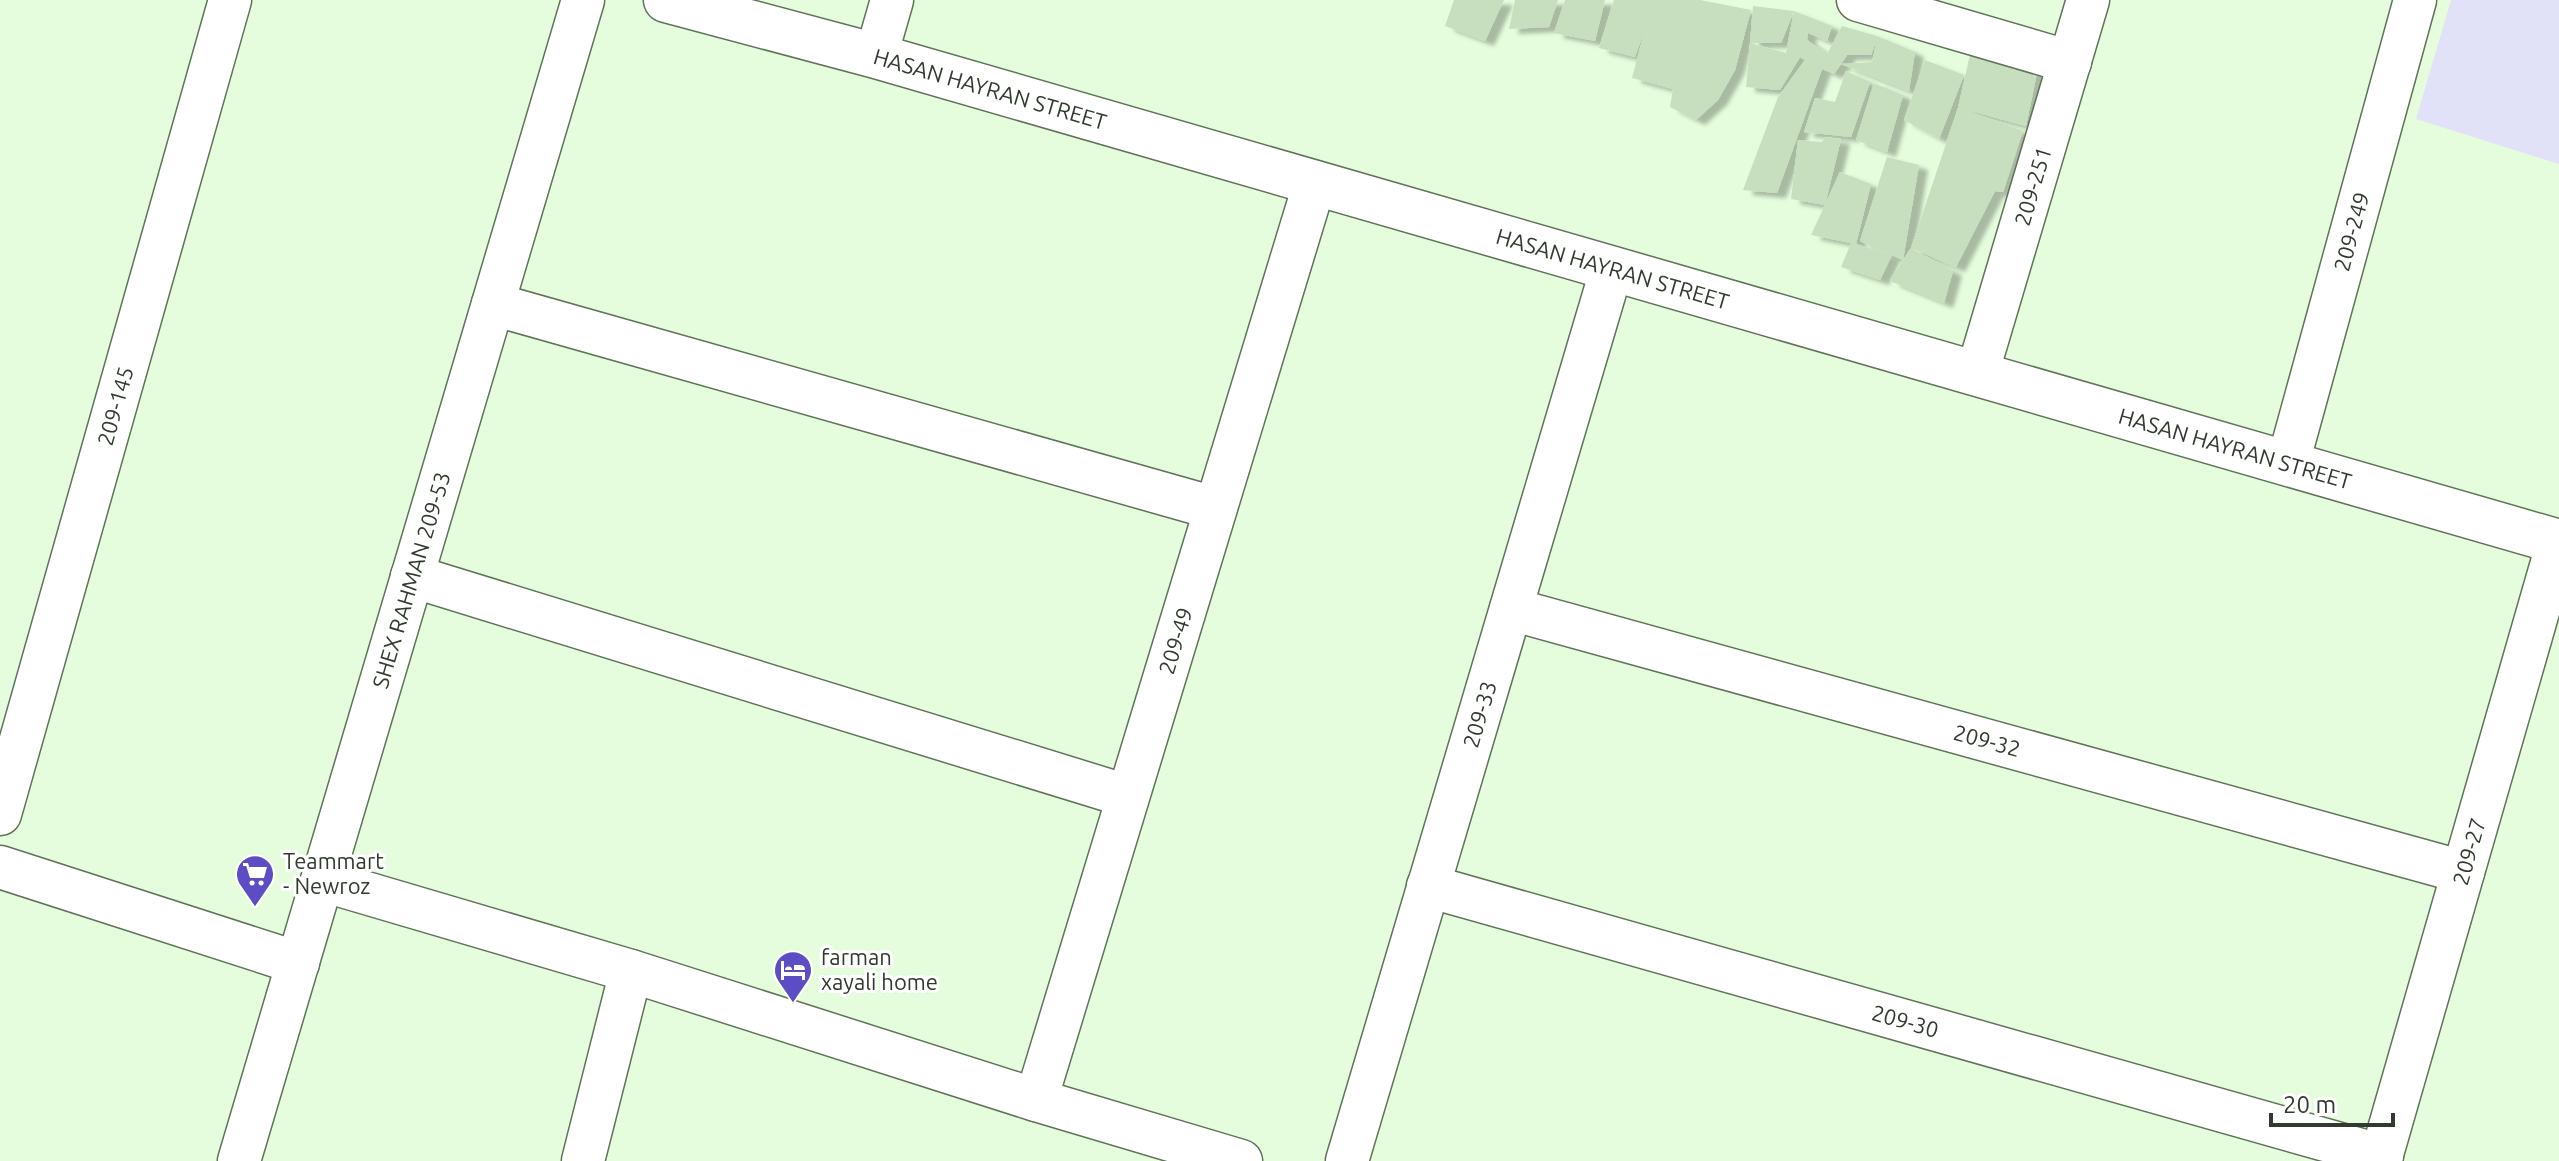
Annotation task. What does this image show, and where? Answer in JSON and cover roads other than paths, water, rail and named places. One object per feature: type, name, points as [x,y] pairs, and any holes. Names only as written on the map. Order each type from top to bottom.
[{"type":"street","name":"209-145","points":[[0,814],[230,0]]},
{"type":"street","name":"SHEX RAHMAN 209-53","points":[[239,1161],[583,0]]},
{"type":"street","name":"HASAN HAYRAN STREET","points":[[666,0],[876,56],[2558,542]]},
{"type":"street","points":[[876,56],[892,0]]},
{"type":"street","points":[[1858,0],[2070,62]]},
{"type":"street","name":"209-251","points":[[1977,374],[2088,0]]},
{"type":"street","name":"209-249","points":[[2288,463],[2415,0]]},
{"type":"street","name":"209-49","points":[[1036,1100],[1315,182]]},
{"type":"street","name":"209-33","points":[[1347,1161],[1612,268]]},
{"type":"street","points":[[493,304],[1214,508]]},
{"type":"street","name":"209-27","points":[[2381,1159],[2558,542]]},
{"type":"street","points":[[412,576],[1127,796]]},
{"type":"street","name":"209-32","points":[[1511,609],[2463,872]]},
{"type":"street","points":[[0,867],[298,963]]},
{"type":"street","points":[[322,880],[631,971],[1036,1100],[1241,1161]]},
{"type":"street","name":"209-30","points":[[1428,886],[2381,1159]]},
{"type":"street","points":[[583,1161],[631,971]]},
{"type":"place","name":"Teammart - Newroz","points":[[255,908]]},
{"type":"place","name":"farman xayali home","points":[[793,1004]]}]
